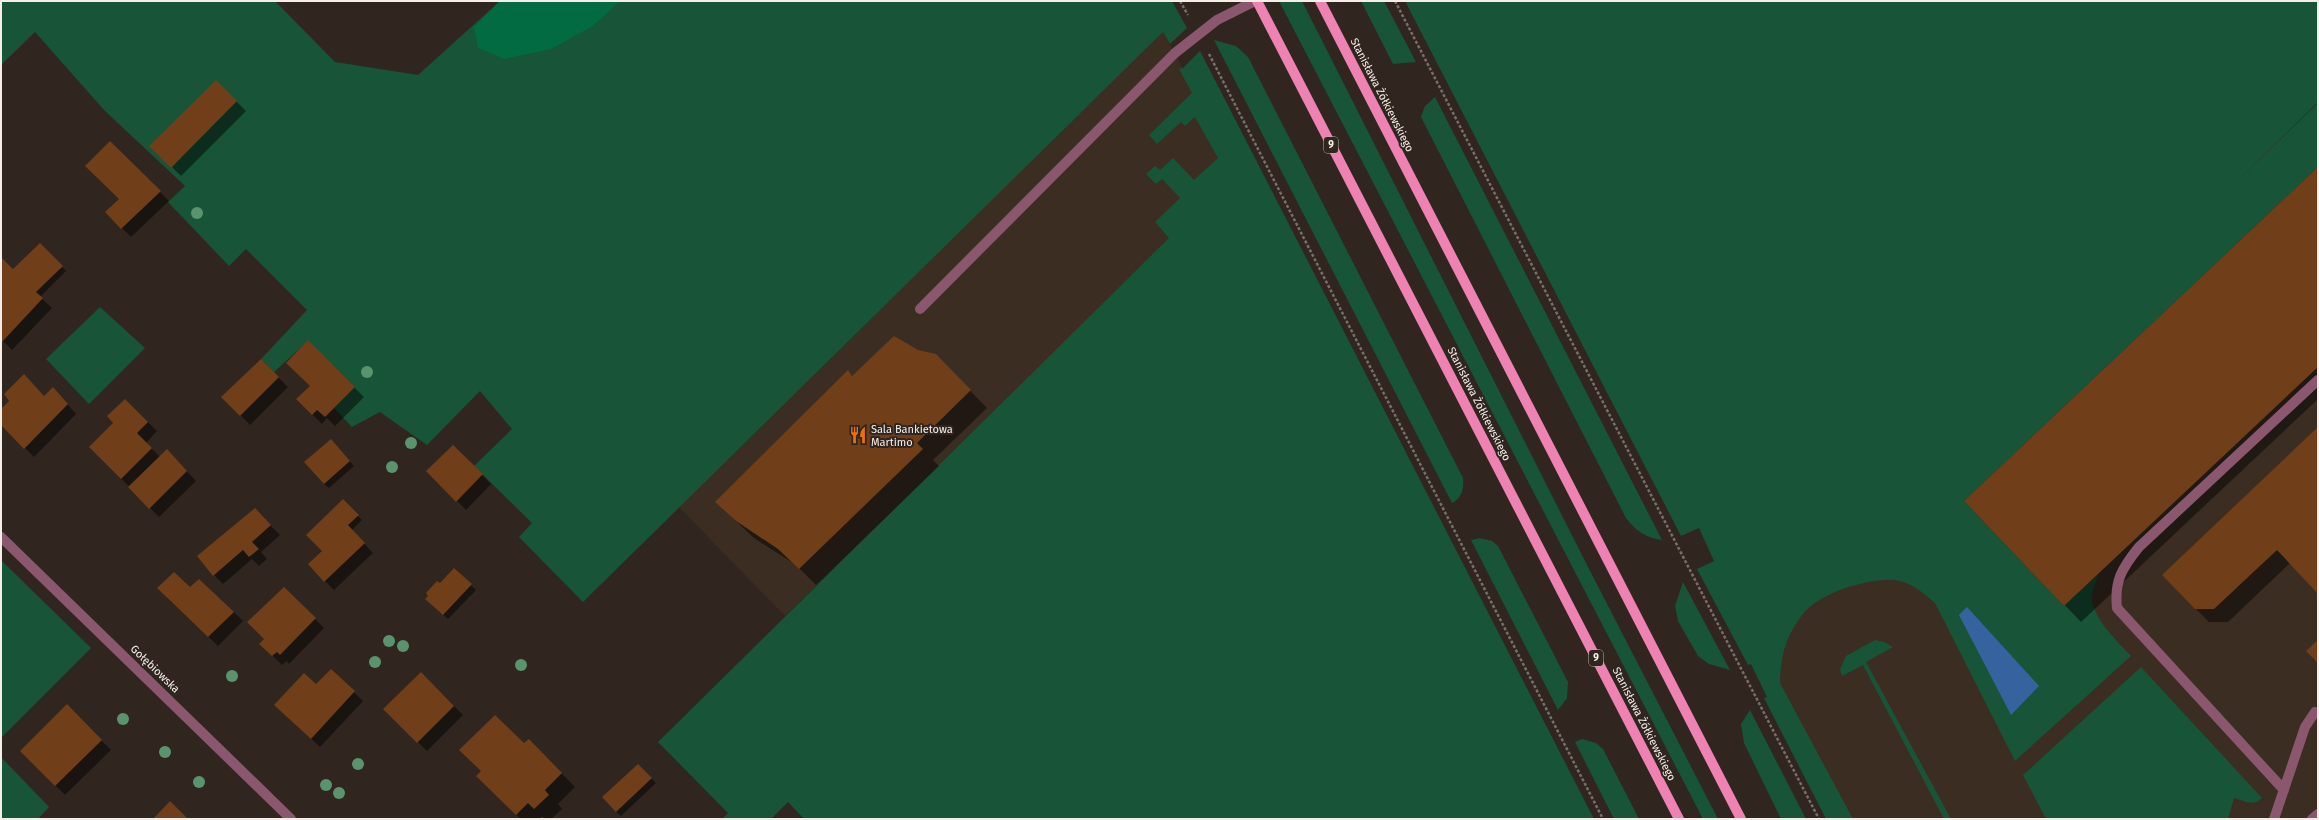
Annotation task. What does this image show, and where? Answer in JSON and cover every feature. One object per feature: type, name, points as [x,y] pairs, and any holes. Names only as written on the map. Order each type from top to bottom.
[{"type":"main road","name":"Stanisława Żółkiewskiego","points":[[1256,1],[1680,819]]},
{"type":"main road","name":"Stanisława Żółkiewskiego","points":[[1320,1],[1741,819]]},
{"type":"street","points":[[920,308],[1170,59],[1198,34],[1217,20],[1256,1]]},
{"type":"street","points":[[2284,790],[2117,608],[2115,591],[2126,563],[2139,548],[2318,380]]},
{"type":"street","name":"Gołębiowska","points":[[1,537],[291,819]]},
{"type":"street","points":[[2274,819],[2305,727],[2315,712]]},
{"type":"street","points":[[2312,819],[2318,814]]},
{"type":"path","points":[[1180,1],[1603,819]]},
{"type":"path","points":[[1394,1],[1819,819]]},
{"type":"shaded area","points":[[1163,32],[1238,171],[785,616],[679,507]]},
{"type":"shaded area","points":[[2318,102],[2318,819],[1842,819],[1757,645]]},
{"type":"green space","points":[[1,1],[275,1],[335,62],[418,75],[500,1],[1172,1],[1187,28],[1170,44],[1163,32],[583,602],[519,537],[532,523],[474,466],[512,429],[480,391],[427,445],[380,412],[352,427],[334,408],[355,387],[308,341],[274,372],[261,359],[307,310],[246,249],[229,266],[168,202],[185,186],[104,110],[35,32],[1,65]]},
{"type":"green space","points":[[500,1],[620,1],[593,26],[551,49],[505,59],[478,48],[474,27]]},
{"type":"green space","points":[[1279,1],[1302,1],[1587,565],[1718,819],[1703,819]]},
{"type":"green space","points":[[1361,1],[1384,1],[1416,62],[1393,64]]},
{"type":"green space","points":[[1405,1],[2318,1],[2318,102],[2231,187],[2318,103],[2318,167],[1964,501],[2064,606],[2099,573],[2092,594],[2092,602],[2095,611],[2112,636],[2131,656],[2015,761],[1935,603],[1916,588],[1901,581],[1895,580],[1872,581],[1832,593],[1810,607],[1796,623],[1785,647],[1781,664],[1780,683],[1853,819],[1826,819],[1764,698],[1767,697],[1751,664],[1748,665],[1697,569],[1714,561],[1699,528],[1681,536]]},
{"type":"green space","points":[[1214,40],[1236,46],[1248,57],[1463,478],[1462,493],[1458,499],[1452,503]]},
{"type":"green space","points":[[1200,51],[1594,819],[804,819],[788,802],[771,819],[722,819],[728,813],[658,742],[1169,238],[1155,222],[1180,198],[1162,179],[1156,184],[1146,174],[1155,166],[1160,170],[1173,158],[1194,180],[1218,158],[1195,117],[1185,126],[1181,122],[1157,144],[1149,135],[1192,93],[1179,69],[1183,68]]},
{"type":"green space","points":[[1435,97],[1662,540],[1646,536],[1634,527],[1626,518],[1421,117],[1425,106]]},
{"type":"green space","points":[[100,307],[145,348],[89,404],[46,359]]},
{"type":"green space","points":[[1480,538],[1492,541],[1498,546],[1568,682],[1567,698],[1558,710],[1471,540]]},
{"type":"green space","points":[[1,560],[91,648],[1,738]]},
{"type":"green space","points":[[1683,582],[1730,670],[1709,664],[1698,656],[1678,621],[1675,606]]},
{"type":"green space","points":[[1875,640],[1884,642],[1893,647],[1866,662],[1951,819],[1944,819],[1863,665],[1842,676],[1840,669],[1846,656]]},
{"type":"green space","points":[[2141,667],[2262,798],[2259,801],[2252,803],[2234,798],[2228,819],[2046,819],[2023,775]]},
{"type":"green space","points":[[1750,710],[1806,819],[1781,819],[1744,743],[1741,724]]},
{"type":"green space","points":[[1582,739],[1596,743],[1603,749],[1639,819],[1614,819],[1575,742]]},
{"type":"green space","points":[[1,757],[49,807],[38,819],[1,819]]},
{"type":"water","points":[[1967,607],[2039,686],[2011,715],[1959,615]]},
{"type":"building","points":[[216,80],[237,101],[171,168],[149,146]]},
{"type":"building","points":[[110,141],[161,191],[121,229],[105,212],[119,199],[85,166]]},
{"type":"building","points":[[2318,167],[2318,367],[2064,606],[1964,501]]},
{"type":"building","points":[[40,243],[63,266],[36,292],[43,298],[2,342],[1,257],[13,269]]},
{"type":"building","points":[[894,336],[918,350],[936,354],[971,390],[917,443],[923,449],[799,569],[778,549],[736,521],[715,502],[848,370],[852,376]]},
{"type":"building","points":[[308,340],[355,387],[325,417],[317,410],[312,415],[296,399],[310,386],[286,363]]},
{"type":"building","points":[[261,359],[279,377],[240,416],[221,397]]},
{"type":"building","points":[[24,374],[44,396],[53,387],[68,404],[24,449],[1,425],[1,409],[9,401],[4,394]]},
{"type":"building","points":[[125,399],[148,422],[137,433],[152,448],[121,479],[89,447],[113,423],[107,416]]},
{"type":"building","points":[[2318,427],[2318,594],[2277,550],[2214,609],[2195,609],[2162,575]]},
{"type":"building","points":[[331,439],[350,461],[324,484],[304,462]]},
{"type":"building","points":[[453,445],[483,474],[456,502],[426,471]]},
{"type":"building","points":[[167,449],[187,471],[149,509],[128,487]]},
{"type":"building","points":[[343,499],[359,515],[348,525],[365,543],[324,582],[308,564],[322,551],[306,535]]},
{"type":"building","points":[[255,508],[271,525],[252,542],[259,549],[249,557],[243,550],[213,576],[197,556]]},
{"type":"building","points":[[454,568],[472,584],[443,615],[425,599],[428,596],[426,593],[437,581],[440,583]]},
{"type":"building","points":[[174,572],[190,587],[199,579],[234,612],[208,637],[157,588]]},
{"type":"building","points":[[284,587],[316,618],[280,655],[277,652],[272,656],[259,644],[264,639],[247,622]]},
{"type":"building","points":[[2318,640],[2318,663],[2306,651]]},
{"type":"building","points":[[331,669],[355,691],[311,739],[274,705],[304,673],[316,684]]},
{"type":"building","points":[[421,672],[454,706],[417,743],[383,709]]},
{"type":"building","points":[[67,704],[102,740],[55,786],[20,751]]},
{"type":"building","points":[[495,715],[524,743],[529,739],[562,773],[545,790],[549,795],[534,809],[528,803],[516,815],[476,776],[481,771],[459,750]]},
{"type":"building","points":[[638,764],[652,778],[616,812],[602,797]]},
{"type":"building","points":[[170,801],[188,819],[153,819]]},
{"type":"place","name":"Sala Bankietowa Martimo","points":[[858,435]]}]
